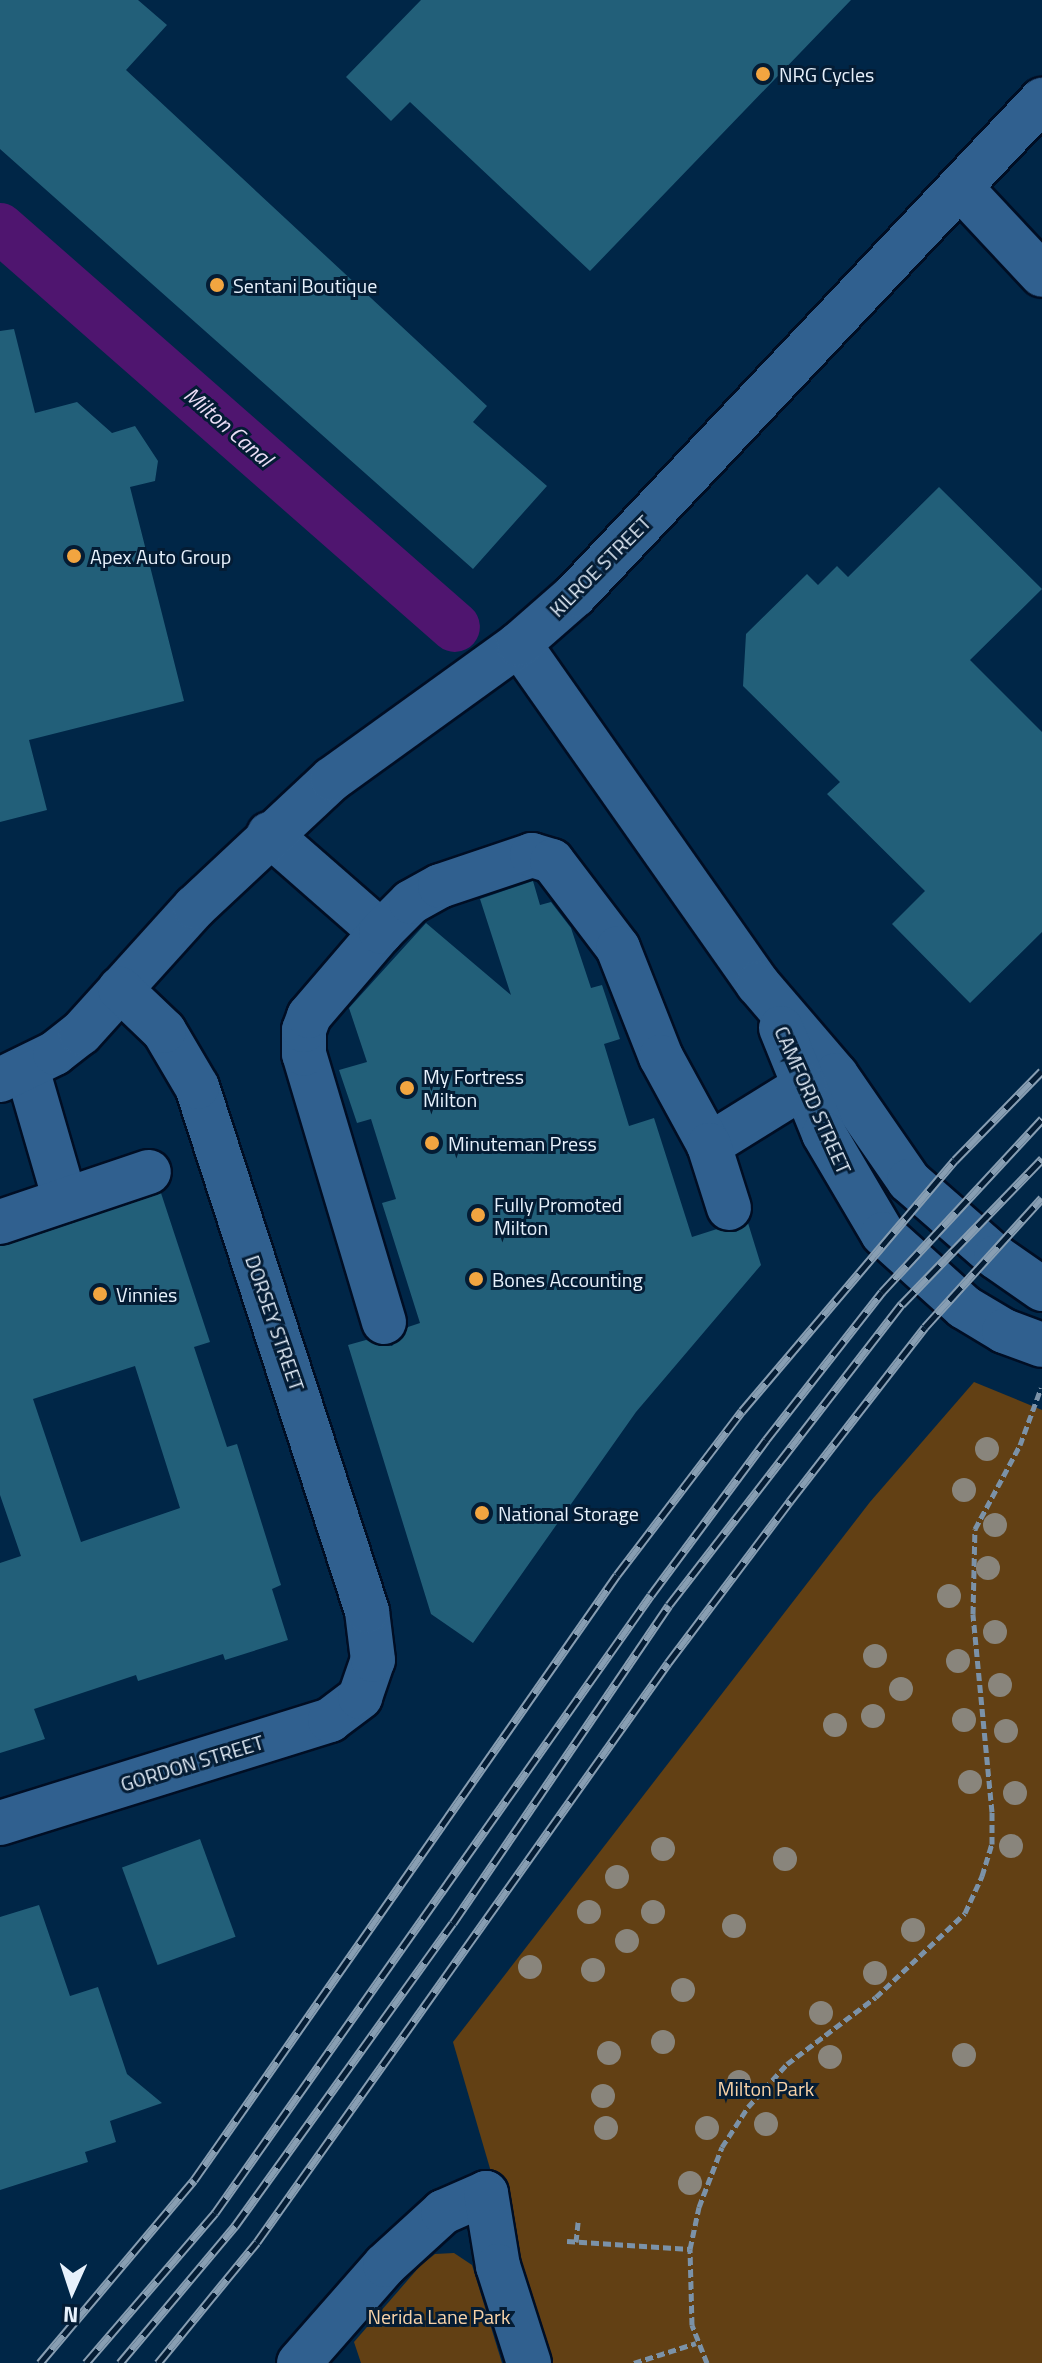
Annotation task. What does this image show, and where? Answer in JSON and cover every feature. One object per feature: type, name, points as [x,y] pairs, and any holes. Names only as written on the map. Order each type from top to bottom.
[{"type":"street","name":"KILROE STREET","points":[[13,1075],[81,1033],[269,834],[387,736],[519,644],[575,595],[1042,100]]},
{"type":"street","points":[[960,187],[1042,275]]},
{"type":"street","name":"CAMFORD STREET","points":[[519,644],[770,1000],[836,1075],[909,1181],[996,1257],[1042,1289]]},
{"type":"street","points":[[269,834],[381,932]]},
{"type":"street","points":[[384,1322],[303,1041],[309,1016],[411,902],[440,886],[532,855],[552,861],[618,948],[661,1057],[709,1145],[729,1208]]},
{"type":"street","name":"DORSEY STREET","points":[[120,989],[164,1031],[197,1087],[367,1611],[373,1660],[368,1682]]},
{"type":"street","name":"CAMFORD STREET","points":[[770,1000],[838,1161],[883,1234],[964,1307],[1004,1331],[1041,1366]]},
{"type":"street","points":[[13,1075],[65,1200]]},
{"type":"street","points":[[709,1145],[804,1086]]},
{"type":"street","points":[[0,1222],[149,1172]]},
{"type":"street","name":"GORDON STREET","points":[[0,1823],[330,1720],[347,1711],[368,1682]]},
{"type":"street","points":[[299,2363],[385,2265],[443,2212],[486,2193],[498,2266],[529,2363]]},
{"type":"path","points":[[707,2363],[696,2343],[690,2249],[699,2207],[722,2147],[748,2107],[787,2064],[876,1997],[965,1913],[982,1876],[992,1844],[992,1812],[973,1614],[975,1529],[1020,1445],[1041,1366]]},
{"type":"path","points":[[576,2242],[578,2222]]},
{"type":"path","points":[[567,2241],[690,2249]]},
{"type":"path","points":[[634,2363],[696,2343]]},
{"type":"green space","name":"Milton Park","points":[[974,1382],[1042,1410],[1042,2363],[547,2363],[453,2042],[870,1502]]},
{"type":"green space","name":"Nerida Lane Park","points":[[454,2253],[472,2265],[502,2363],[361,2363],[354,2342],[420,2266],[435,2254]]},
{"type":"building","points":[[0,0],[138,0],[167,25],[126,70],[487,406],[473,422],[547,486],[473,569],[0,149]]},
{"type":"building","points":[[421,0],[851,0],[590,271],[410,102],[391,121],[346,77]]},
{"type":"building","name":"Apex Auto Group","points":[[14,329],[35,413],[77,402],[112,433],[135,426],[158,461],[155,481],[130,487],[184,701],[29,740],[47,810],[0,822],[0,331]]},
{"type":"building","points":[[939,487],[1042,589],[970,660],[1042,732],[1042,932],[970,1003],[892,924],[925,891],[827,794],[840,782],[743,686],[746,634],[807,574],[818,585],[837,566],[848,577]]},
{"type":"building","points":[[533,881],[540,905],[551,902],[571,928],[591,988],[602,985],[620,1039],[604,1044],[629,1126],[654,1118],[692,1237],[717,1229],[736,1232],[748,1223],[761,1265],[636,1412],[473,1643],[431,1614],[348,1345],[366,1340],[392,1346],[408,1327],[420,1323],[382,1203],[396,1199],[371,1119],[357,1123],[339,1070],[367,1062],[349,1008],[426,923],[511,995],[480,899]]},
{"type":"building","points":[[161,1193],[210,1342],[194,1347],[227,1447],[237,1444],[281,1585],[272,1589],[288,1640],[225,1660],[223,1654],[138,1681],[136,1675],[34,1709],[45,1739],[0,1753],[0,1563],[21,1556],[0,1495],[0,1246]],"holes":[[[135,1366],[180,1508],[81,1542],[33,1399]]]},
{"type":"building","points":[[200,1839],[236,1937],[158,1965],[122,1867]]},
{"type":"building","points":[[39,1905],[70,1996],[98,1987],[127,2074],[162,2103],[110,2121],[116,2142],[85,2152],[88,2162],[0,2190],[0,1917]]},
{"type":"waterway","name":"Milton Canal","points":[[0,228],[455,627]]},
{"type":"railway","points":[[40,2363],[194,2180],[617,1575],[742,1411],[955,1160],[1042,1071]]},
{"type":"railway","points":[[86,2363],[215,2213],[651,1595],[766,1440],[882,1292],[1042,1119]]},
{"type":"railway","points":[[120,2363],[235,2226],[453,1923],[669,1605],[902,1304],[1042,1159]]},
{"type":"railway","points":[[158,2363],[257,2242],[668,1663],[790,1501],[925,1327],[1042,1198]]},
{"type":"place","name":"NRG Cycles","points":[[763,74]]},
{"type":"place","name":"Sentani Boutique","points":[[217,285]]},
{"type":"place","name":"Apex Auto Group","points":[[74,556]]},
{"type":"place","name":"My Fortress Milton","points":[[407,1088]]},
{"type":"place","name":"Minuteman Press","points":[[432,1143]]},
{"type":"place","name":"Fully Promoted Milton","points":[[478,1215]]},
{"type":"place","name":"Bones Accounting","points":[[476,1279]]},
{"type":"place","name":"Vinnies","points":[[100,1294]]},
{"type":"place","name":"National Storage","points":[[482,1513]]}]
